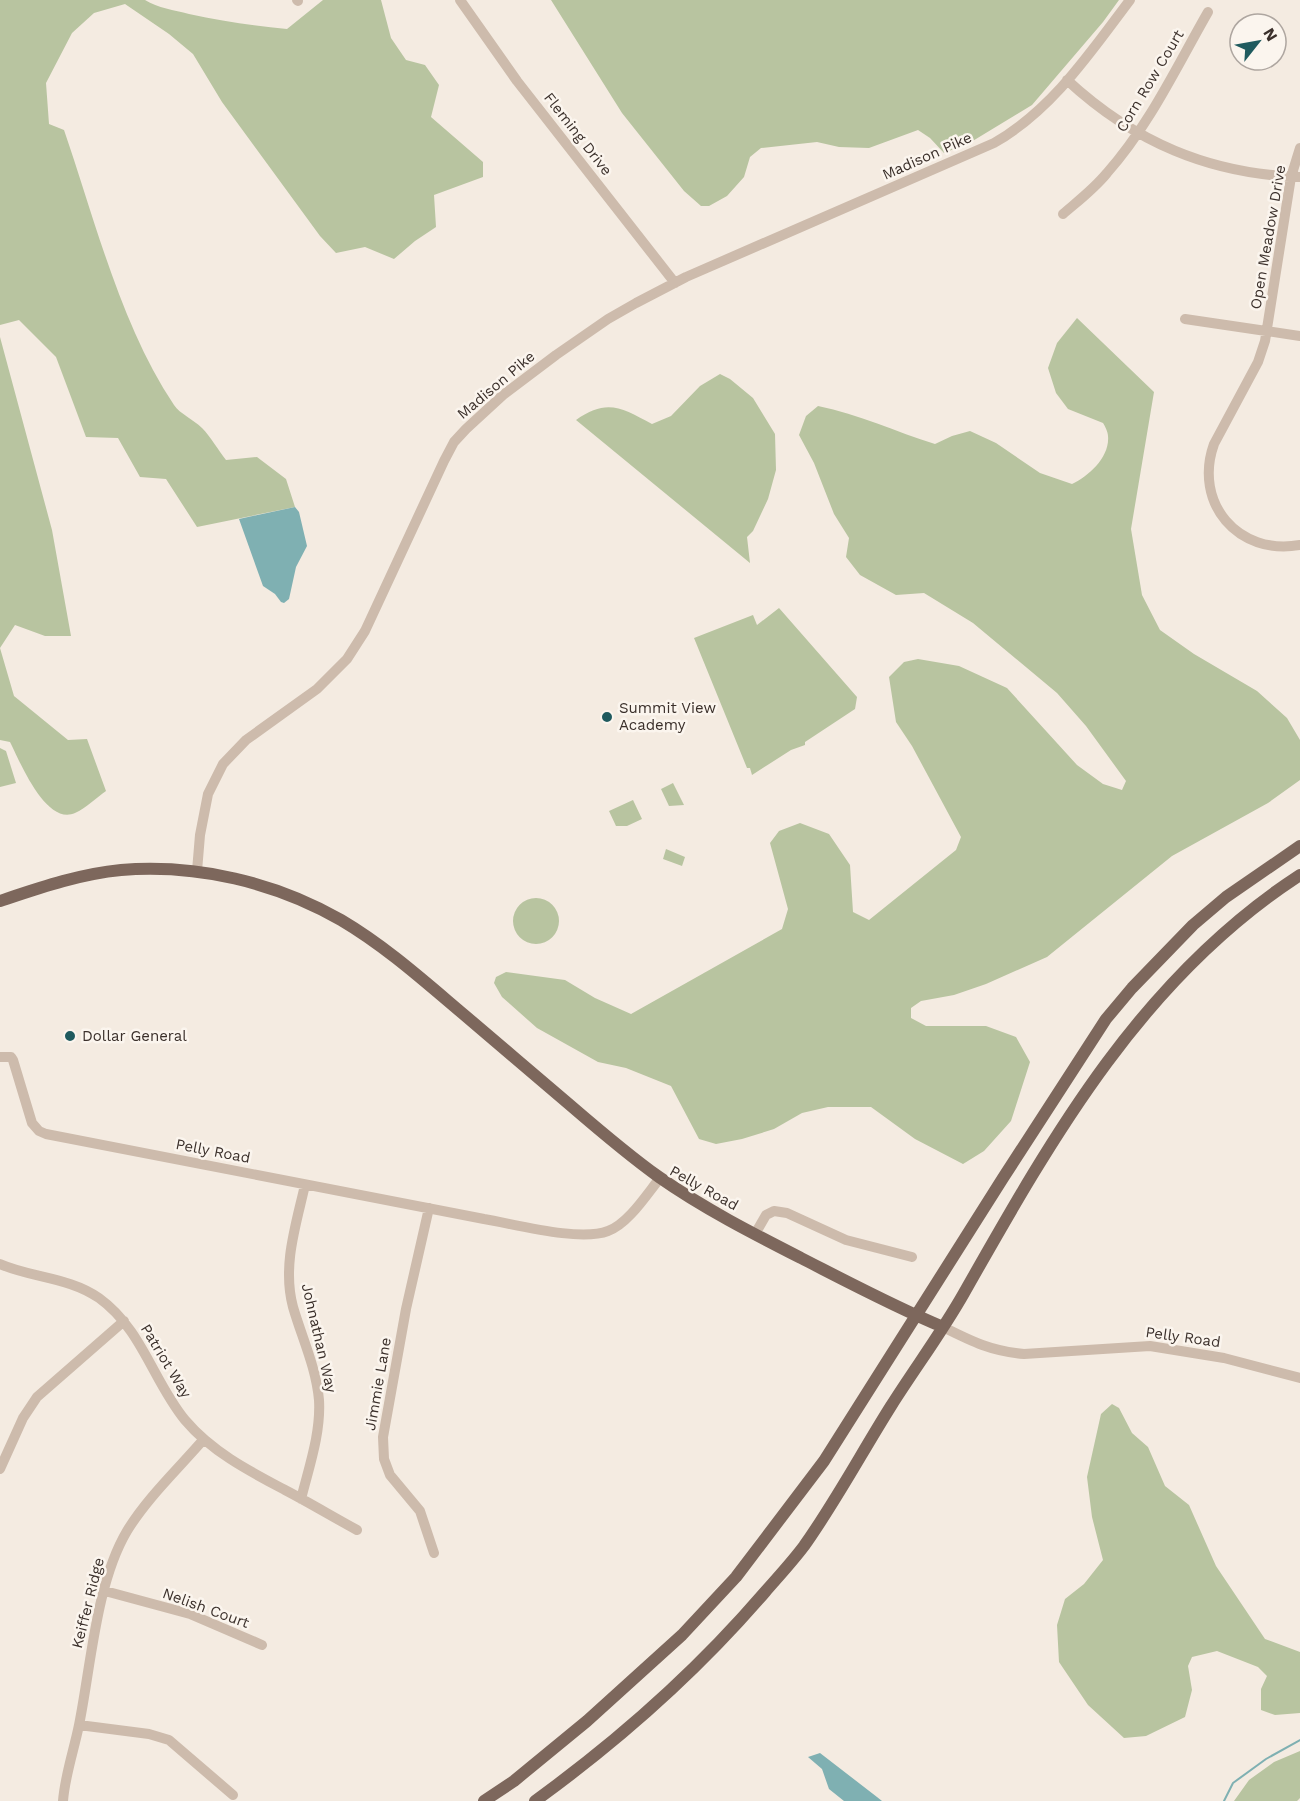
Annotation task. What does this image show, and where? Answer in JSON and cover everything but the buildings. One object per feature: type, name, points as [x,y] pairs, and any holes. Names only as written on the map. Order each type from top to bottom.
[{"type":"main road","points":[[484,1801],[514,1781],[587,1720],[682,1635],[736,1577],[824,1461],[1106,1019],[1132,988],[1193,925],[1226,897],[1300,846]]},
{"type":"main road","points":[[0,902],[51,884],[121,870],[197,871],[280,892],[339,919],[357,930],[430,985],[602,1132],[660,1178]]},
{"type":"main road","points":[[535,1801],[618,1735],[690,1671],[745,1616],[803,1547],[944,1327],[988,1248],[1078,1102],[1119,1045],[1155,1000],[1214,941],[1257,905],[1300,875]]},
{"type":"main road","name":"Pelly Road","points":[[660,1178],[754,1234],[917,1316],[944,1327]]},
{"type":"street","name":"Fleming Drive","points":[[460,0],[517,81],[675,283]]},
{"type":"street","name":"Madison Pike","points":[[197,871],[200,835],[208,794],[223,764],[246,740],[317,689],[347,659],[365,631],[454,442],[496,400],[608,319],[675,283],[994,143],[1013,132],[1067,80],[1130,0]]},
{"type":"street","name":"Corn Row Court","points":[[1063,214],[1095,187],[1138,133],[1208,12]]},
{"type":"street","points":[[1067,80],[1085,96],[1138,133],[1166,148],[1207,163],[1243,171],[1296,177]]},
{"type":"street","name":"Open Meadow Drive","points":[[1300,148],[1267,332],[1258,362],[1214,444],[1210,455],[1208,481],[1217,508],[1238,532],[1259,544],[1289,547],[1300,544]]},
{"type":"street","points":[[1185,319],[1267,332]]},
{"type":"street","name":"Open Meadow Drive","points":[[1267,332],[1300,336]]},
{"type":"street","name":"Pelly Road","points":[[0,1057],[11,1057],[13,1060],[32,1123],[39,1131],[46,1134],[552,1231],[587,1234],[609,1231],[629,1216],[660,1178]]},
{"type":"street","name":"Johnathan Way","points":[[301,1499],[319,1417],[315,1374],[293,1306],[290,1287],[291,1249],[305,1185]]},
{"type":"street","name":"Jimmie Lane","points":[[429,1208],[406,1309],[383,1437],[384,1459],[390,1475],[420,1511],[434,1553]]},
{"type":"street","points":[[754,1234],[766,1215],[774,1211],[787,1213],[846,1240],[912,1257]]},
{"type":"street","name":"Patriot Way","points":[[0,1264],[79,1287],[96,1296],[124,1321],[174,1405],[204,1440],[246,1470],[357,1530]]},
{"type":"street","points":[[0,1468],[23,1418],[37,1397],[124,1321]]},
{"type":"street","name":"Pelly Road","points":[[944,1327],[982,1346],[1004,1352],[1024,1354],[1150,1346],[1224,1358],[1300,1378]]},
{"type":"street","name":"Keiffer Ridge","points":[[63,1801],[79,1725],[88,1665],[117,1550],[136,1517],[204,1440]]},
{"type":"street","name":"Nelish Court","points":[[105,1591],[190,1614],[262,1644]]},
{"type":"street","points":[[79,1725],[149,1734],[169,1740],[233,1795]]},
{"type":"green space","points":[[0,0],[145,0],[161,7],[201,17],[287,29],[323,0],[381,0],[391,38],[406,60],[425,65],[439,85],[431,117],[483,162],[483,177],[434,195],[436,227],[394,259],[365,247],[336,253],[320,236],[222,102],[193,54],[169,34],[125,4],[94,13],[72,33],[46,83],[49,124],[64,130],[124,307],[155,374],[174,405],[202,428],[226,460],[257,457],[286,479],[295,507],[197,527],[166,479],[140,477],[118,438],[86,437],[56,357],[19,320],[0,325]]},
{"type":"green space","points":[[551,0],[1119,0],[1032,105],[971,142],[944,153],[930,138],[918,130],[869,148],[839,147],[817,142],[761,148],[750,157],[744,177],[727,196],[709,206],[701,206],[684,191],[622,113]]},
{"type":"green space","points":[[1077,318],[1154,392],[1131,529],[1142,595],[1160,630],[1194,654],[1257,691],[1287,718],[1300,740],[1300,780],[1268,803],[1172,856],[1047,957],[986,984],[954,995],[921,1001],[911,1008],[911,1018],[926,1026],[986,1026],[1016,1037],[1030,1062],[1011,1121],[984,1151],[963,1164],[915,1139],[871,1107],[828,1107],[802,1113],[774,1129],[716,1144],[699,1139],[671,1086],[626,1068],[598,1062],[537,1028],[502,997],[494,983],[496,977],[506,972],[565,980],[595,998],[631,1014],[782,929],[788,909],[770,843],[779,831],[800,823],[829,834],[850,865],[853,912],[869,920],[956,850],[961,837],[912,746],[896,722],[889,677],[904,662],[918,659],[959,666],[1007,688],[1077,765],[1103,784],[1122,790],[1126,781],[1086,726],[1057,693],[973,623],[924,593],[896,595],[860,575],[846,557],[849,538],[834,514],[814,463],[799,435],[806,416],[818,406],[863,418],[935,444],[970,431],[996,443],[1040,473],[1072,484],[1097,465],[1108,444],[1107,431],[1103,423],[1068,409],[1056,393],[1048,368],[1057,343]]},
{"type":"green space","points":[[0,337],[52,530],[71,636],[45,636],[15,625],[0,648]]},
{"type":"green space","points":[[720,374],[730,379],[753,398],[775,434],[776,470],[768,499],[753,531],[747,537],[750,563],[576,420],[587,413],[606,407],[623,410],[652,424],[671,416],[700,386]]},
{"type":"green space","points":[[779,608],[857,697],[855,709],[805,742],[805,745],[791,750],[752,775],[750,768],[747,768],[694,638],[753,615],[757,625]]},
{"type":"green space","points":[[0,648],[14,696],[68,740],[87,739],[106,791],[75,813],[64,815],[44,802],[27,777],[10,742],[0,740]]},
{"type":"green space","points":[[0,748],[6,751],[16,783],[0,787]]},
{"type":"green space","points":[[673,783],[684,805],[669,806],[661,789]]},
{"type":"green space","points":[[633,800],[642,819],[627,826],[616,826],[609,811]]},
{"type":"green space","points":[[666,849],[685,857],[682,866],[663,859]]},
{"type":"green space","points":[[536,898],[552,905],[559,921],[552,937],[536,944],[520,937],[513,921],[520,905]]},
{"type":"green space","points":[[1112,1404],[1119,1408],[1132,1433],[1148,1447],[1165,1486],[1189,1505],[1216,1566],[1265,1639],[1300,1652],[1300,1713],[1275,1715],[1261,1710],[1261,1689],[1267,1676],[1258,1667],[1217,1651],[1192,1657],[1188,1666],[1192,1690],[1185,1717],[1146,1736],[1124,1738],[1088,1705],[1059,1662],[1057,1625],[1065,1599],[1084,1584],[1103,1560],[1092,1517],[1087,1477],[1101,1414]]},
{"type":"green space","points":[[1300,1751],[1300,1798],[1297,1801],[1234,1801],[1249,1780],[1274,1762]]},
{"type":"water","points":[[295,507],[299,512],[307,546],[296,567],[289,599],[284,603],[263,586],[239,519]]},
{"type":"water","points":[[820,1753],[882,1801],[844,1801],[829,1789],[822,1769],[808,1757]]},
{"type":"waterway","points":[[1224,1801],[1233,1783],[1266,1759],[1300,1740]]},
{"type":"place","name":"Summit View Academy","points":[[607,717]]},
{"type":"place","name":"Dollar General","points":[[70,1036]]}]
